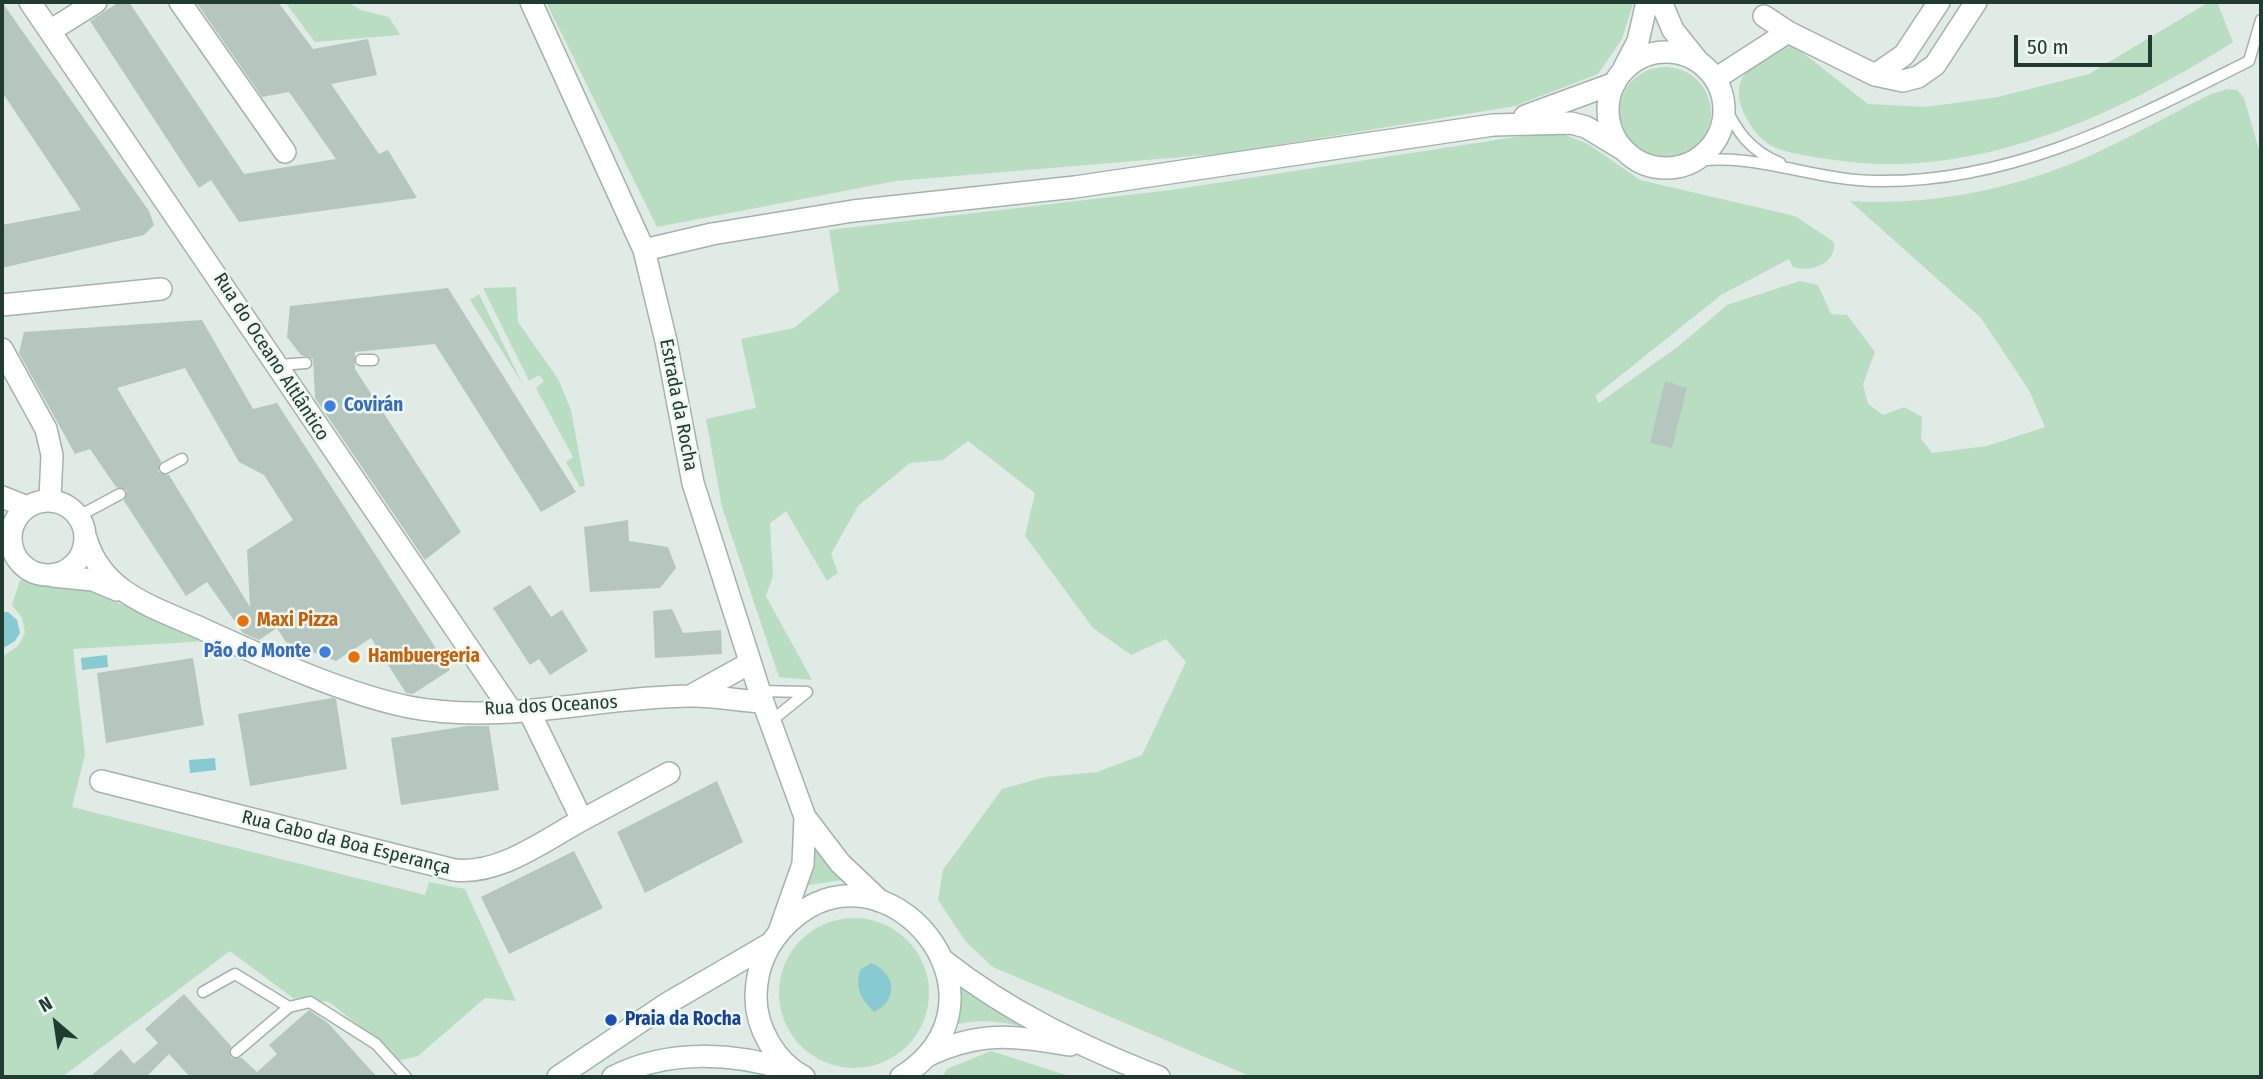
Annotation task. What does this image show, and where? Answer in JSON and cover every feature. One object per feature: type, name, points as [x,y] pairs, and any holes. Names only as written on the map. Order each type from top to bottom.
[{"type":"street","name":"Rua do Oceano Altlântico","points":[[30,2],[279,365],[306,411],[521,711]]},
{"type":"street","points":[[50,32],[96,2]]},
{"type":"street","points":[[180,2],[285,152]]},
{"type":"street","name":"Estrada da Rocha","points":[[531,2],[644,250],[666,341],[693,483],[764,705],[805,817],[840,863],[880,901]]},
{"type":"street","points":[[1624,150],[1617,141],[1608,118],[1608,106],[1618,78],[1638,41],[1647,2]]},
{"type":"street","points":[[644,250],[712,234],[853,211],[1075,187],[1493,125],[1571,123],[1586,127],[1634,158],[1656,167],[1668,168],[1691,162],[1710,147],[1717,137],[1724,114],[1715,79],[1673,30],[1661,2]]},
{"type":"street","points":[[1875,75],[1904,55],[1939,2]]},
{"type":"street","points":[[1764,16],[1788,32],[1875,75],[1903,81],[1935,65],[1976,2]]},
{"type":"street","points":[[1715,79],[1788,32]]},
{"type":"street","points":[[1493,125],[1560,105],[1618,78],[1640,58],[1664,52],[1676,53],[1698,62]]},
{"type":"street","points":[[2,305],[161,289]]},
{"type":"street","points":[[2,349],[46,429],[52,455],[50,499]]},
{"type":"street","points":[[2,497],[27,507]]},
{"type":"street","points":[[16,556],[11,534],[16,519],[27,507],[50,499],[67,505],[79,516],[86,538],[78,561],[69,569],[48,575]]},
{"type":"street","points":[[2,532],[27,569],[48,575],[93,580],[132,597]]},
{"type":"street","name":"Rua dos Oceanos","points":[[86,538],[93,561],[132,597],[239,646],[353,690],[410,707],[521,711],[690,696]]},
{"type":"street","points":[[690,696],[750,663]]},
{"type":"street","points":[[690,696],[764,705]]},
{"type":"street","points":[[521,711],[582,820]]},
{"type":"street","name":"Rua Cabo da Boa Esperança","points":[[100,781],[454,870],[472,872],[495,866],[669,773]]},
{"type":"street","name":"Estrada da Rocha","points":[[801,1076],[772,1049],[758,1015],[757,978],[803,864],[805,817]]},
{"type":"street","points":[[558,1077],[668,1003],[775,938],[810,907],[850,898],[880,901],[907,914],[923,927],[944,961],[949,980],[948,1011],[939,1039],[913,1070]]},
{"type":"street","points":[[944,961],[993,998],[1089,1048],[1158,1077]]},
{"type":"street","points":[[913,1070],[968,1039],[992,1035],[1089,1048]]},
{"type":"street","points":[[613,1077],[628,1069],[678,1057],[731,1057],[766,1063],[801,1076]]},
{"type":"lane","points":[[1691,162],[1723,160],[1875,181],[1946,177],[2016,163],[2107,131],[2249,61],[2261,20]]},
{"type":"lane","points":[[1723,102],[1738,131],[1756,152],[1796,169]]},
{"type":"lane","points":[[279,365],[306,363]]},
{"type":"lane","points":[[165,468],[182,458]]},
{"type":"lane","points":[[79,516],[120,494]]},
{"type":"lane","points":[[203,992],[235,974],[289,1007]]},
{"type":"lane","points":[[236,1052],[289,1007],[310,1002],[363,1033],[407,1077]]},
{"type":"green space","points":[[285,2],[349,2],[360,10],[389,17],[400,35],[315,42]]},
{"type":"green space","points":[[546,2],[1633,4],[1622,39],[1598,74],[1515,106],[1229,153],[896,181],[657,227]]},
{"type":"green space","points":[[2209,2],[2217,2],[2233,42],[2147,91],[2102,113],[2056,132],[1959,158],[1910,164],[1860,163],[1790,152],[1772,146],[1761,138],[1749,123],[1741,104],[1739,91],[1748,70],[1767,55],[1793,45],[1868,104],[1926,107],[1998,97],[2089,74]]},
{"type":"green space","points":[[1665,67],[1682,71],[1697,81],[1707,96],[1711,113],[1707,130],[1697,145],[1682,155],[1665,159],[1648,155],[1633,145],[1623,130],[1619,113],[1623,96],[1633,81],[1648,71]]},
{"type":"green space","points":[[2228,89],[2237,90],[2244,98],[2261,157],[2261,1077],[1252,1077],[993,967],[966,942],[938,900],[943,870],[1002,789],[1045,777],[1097,772],[1142,755],[1186,662],[1166,639],[1131,655],[1093,628],[1025,536],[1035,493],[968,441],[943,460],[910,463],[858,506],[831,554],[838,573],[827,581],[786,511],[770,523],[773,576],[766,596],[812,680],[779,677],[722,507],[706,419],[756,408],[741,339],[794,328],[839,291],[829,230],[1171,190],[1555,131],[1588,144],[1640,180],[1795,216],[1834,242],[1831,256],[1821,265],[1793,267],[1789,259],[1721,295],[1595,396],[1599,403],[1680,345],[1727,305],[1800,281],[1818,285],[1831,314],[1847,315],[1875,352],[1863,384],[1868,404],[1883,415],[1904,407],[1922,417],[1921,439],[1932,453],[1987,446],[2045,427],[2030,392],[1981,318],[1850,201],[1924,200],[1974,193],[2022,181],[2088,156],[2211,94]]},
{"type":"green space","points":[[516,287],[518,322],[558,379],[571,410],[585,486],[580,487],[566,462],[573,457],[536,388],[544,381],[539,375],[529,381],[483,288]]},
{"type":"green space","points":[[479,294],[523,385],[470,300]]},
{"type":"green space","points":[[20,580],[85,589],[208,641],[73,649],[85,755],[72,807],[425,895],[429,882],[465,889],[516,1001],[485,998],[418,1056],[398,1061],[382,1044],[329,1002],[293,998],[230,951],[62,1077],[2,1077],[2,657],[18,646],[25,633],[22,618],[12,605]]},
{"type":"green space","points":[[809,835],[849,879],[802,886]]},
{"type":"green space","points":[[854,918],[883,924],[907,940],[923,964],[929,993],[923,1022],[907,1046],[883,1062],[854,1068],[825,1062],[801,1046],[785,1022],[779,993],[785,964],[801,940],[825,924]]},
{"type":"green space","points":[[955,981],[980,1000],[1030,1028],[980,1021],[949,1027]]},
{"type":"green space","points":[[991,1051],[1072,1077],[942,1077],[947,1069]]},
{"type":"water","points":[[2,612],[8,612],[17,620],[20,633],[15,641],[2,649]]},
{"type":"water","points":[[107,655],[108,667],[82,670],[81,658]]},
{"type":"water","points":[[215,758],[216,770],[190,773],[189,760]]},
{"type":"water","points":[[871,963],[886,973],[891,987],[888,1001],[874,1012],[863,998],[858,983],[860,970]]},
{"type":"building","points":[[2,2],[149,211],[154,225],[144,235],[2,268],[2,225],[81,210],[2,92]]},
{"type":"building","points":[[119,2],[129,2],[244,174],[336,159],[289,92],[262,97],[196,2],[278,2],[313,49],[368,39],[377,75],[331,84],[379,154],[388,150],[417,198],[239,222],[211,180],[199,188],[90,21]]},
{"type":"building","points":[[448,288],[576,492],[541,512],[435,344],[355,352],[355,369],[461,532],[425,560],[315,398],[313,359],[301,355],[287,337],[290,306]]},
{"type":"building","points":[[202,320],[253,409],[277,403],[450,670],[413,694],[406,693],[371,638],[336,661],[286,642],[277,628],[259,640],[243,633],[207,582],[186,596],[124,501],[127,490],[116,487],[90,449],[75,454],[19,353],[24,332]],"holes":[[[185,368],[239,462],[264,475],[293,520],[247,550],[250,607],[169,475],[158,472],[161,461],[117,388]]]},
{"type":"building","points":[[1665,381],[1687,388],[1672,448],[1650,443]]},
{"type":"building","points":[[628,520],[629,541],[668,547],[676,568],[660,588],[590,592],[584,527]]},
{"type":"building","points":[[530,585],[551,617],[562,610],[588,651],[550,675],[539,659],[530,665],[493,608]]},
{"type":"building","points":[[672,609],[683,633],[721,630],[722,654],[655,658],[653,611]]},
{"type":"building","points":[[193,658],[204,725],[106,743],[97,673]]},
{"type":"building","points":[[336,699],[347,769],[250,786],[238,714]]},
{"type":"building","points":[[467,726],[489,726],[499,790],[401,805],[391,738]]},
{"type":"building","points":[[717,781],[743,842],[645,893],[617,832]]},
{"type":"building","points":[[574,851],[603,908],[509,954],[481,897]]},
{"type":"building","points":[[184,994],[231,1046],[231,1058],[242,1058],[257,1072],[277,1054],[269,1045],[309,1010],[328,1023],[377,1077],[190,1077],[169,1054],[146,1077],[90,1077],[121,1049],[134,1064],[158,1043],[145,1029]]},
{"type":"place","name":"Covirán","points":[[330,406]]},
{"type":"place","name":"Maxi Pizza","points":[[243,621]]},
{"type":"place","name":"Pão do Monte","points":[[325,652]]},
{"type":"place","name":"Hambuergeria","points":[[354,657]]},
{"type":"place","name":"Praia da Rocha","points":[[611,1020]]}]
